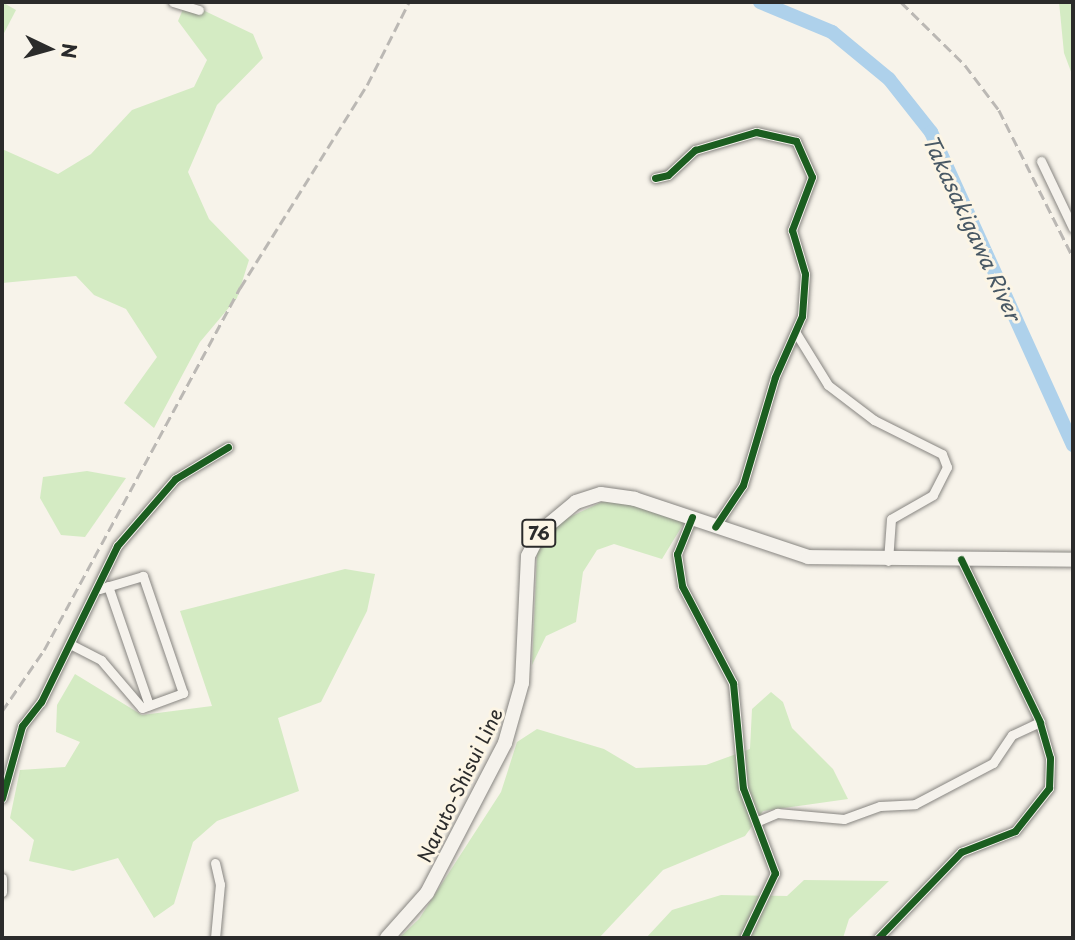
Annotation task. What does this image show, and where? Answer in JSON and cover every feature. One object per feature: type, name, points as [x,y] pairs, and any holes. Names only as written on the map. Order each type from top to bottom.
[{"type":"main road","name":"Naruto-Shisui Line","points":[[387,938],[428,893],[513,725],[522,682],[525,575],[540,532],[576,502],[601,494],[692,517],[808,557],[888,561],[961,559]]},
{"type":"main road","name":"76","points":[[961,559],[1073,560]]},
{"type":"street","points":[[173,2],[199,10]]},
{"type":"street","points":[[655,178],[668,175],[695,150],[740,135],[777,134],[804,148],[812,177],[792,230],[807,289],[796,333],[775,377],[743,485],[715,527]]},
{"type":"street","points":[[1041,161],[1073,228]]},
{"type":"street","points":[[796,333],[828,385],[874,420],[942,454],[947,467],[933,495],[891,519],[888,561]]},
{"type":"street","points":[[2,798],[22,726],[103,587],[117,546],[175,479],[228,447]]},
{"type":"street","points":[[692,517],[677,554],[682,586],[733,683],[743,788],[758,821],[775,873],[744,938]]},
{"type":"street","points":[[878,938],[955,858],[1015,831],[1042,803],[1051,766],[1040,722],[961,559]]},
{"type":"street","points":[[70,644],[101,660],[142,708],[183,694],[143,576],[103,587]]},
{"type":"street","points":[[103,587],[149,705]]},
{"type":"street","points":[[758,821],[776,813],[844,819],[880,806],[915,804],[993,763],[1012,735],[1040,722]]},
{"type":"street","points":[[215,863],[220,884],[215,938]]},
{"type":"street","points":[[2,878],[2,892]]},
{"type":"green space","points":[[2,2],[16,10],[2,37]]},
{"type":"green space","points":[[186,2],[253,34],[263,58],[217,105],[188,172],[209,219],[249,260],[237,298],[200,342],[154,428],[124,403],[157,357],[126,309],[94,295],[76,276],[2,283],[2,149],[58,174],[91,154],[132,110],[194,87],[207,60],[178,21]]},
{"type":"green space","points":[[1059,2],[1073,2],[1073,77],[1064,53]]},
{"type":"green space","points":[[87,471],[126,478],[85,537],[61,535],[40,498],[43,477]]},
{"type":"green space","points":[[608,499],[687,518],[662,559],[614,544],[597,550],[583,572],[576,622],[546,636],[532,665],[537,552],[559,522]]},
{"type":"green space","points":[[345,569],[375,574],[367,611],[321,702],[278,718],[299,791],[217,821],[193,842],[174,904],[154,918],[118,858],[73,871],[29,861],[34,840],[10,818],[20,770],[65,767],[80,742],[56,732],[57,705],[75,674],[142,715],[212,706],[180,611]]},
{"type":"green space","points":[[771,692],[783,702],[792,728],[833,769],[848,799],[763,811],[745,836],[663,870],[599,938],[399,938],[419,919],[501,792],[517,742],[537,729],[604,749],[636,768],[706,765],[750,749],[752,709]]},
{"type":"green space","points":[[804,880],[889,881],[849,919],[843,938],[646,938],[672,910],[721,895],[787,896]]},
{"type":"waterway","name":"Takasakigawa River","points":[[760,2],[832,32],[889,79],[931,132],[1073,445]]},
{"type":"railway","points":[[2,711],[44,650],[240,288],[367,85],[409,2]]},
{"type":"railway","points":[[901,2],[965,65],[999,110],[1073,257]]},
{"type":"cycle path","points":[[655,178],[668,175],[695,150],[756,132],[796,141],[812,177],[792,230],[805,274],[802,316],[775,377],[743,485],[715,527]]},
{"type":"cycle path","points":[[2,798],[22,726],[41,702],[117,546],[175,479],[228,447]]},
{"type":"cycle path","points":[[692,517],[677,554],[682,586],[733,683],[743,788],[775,873],[744,938]]},
{"type":"cycle path","points":[[878,938],[961,852],[1015,831],[1049,788],[1050,758],[1040,722],[961,559]]}]
